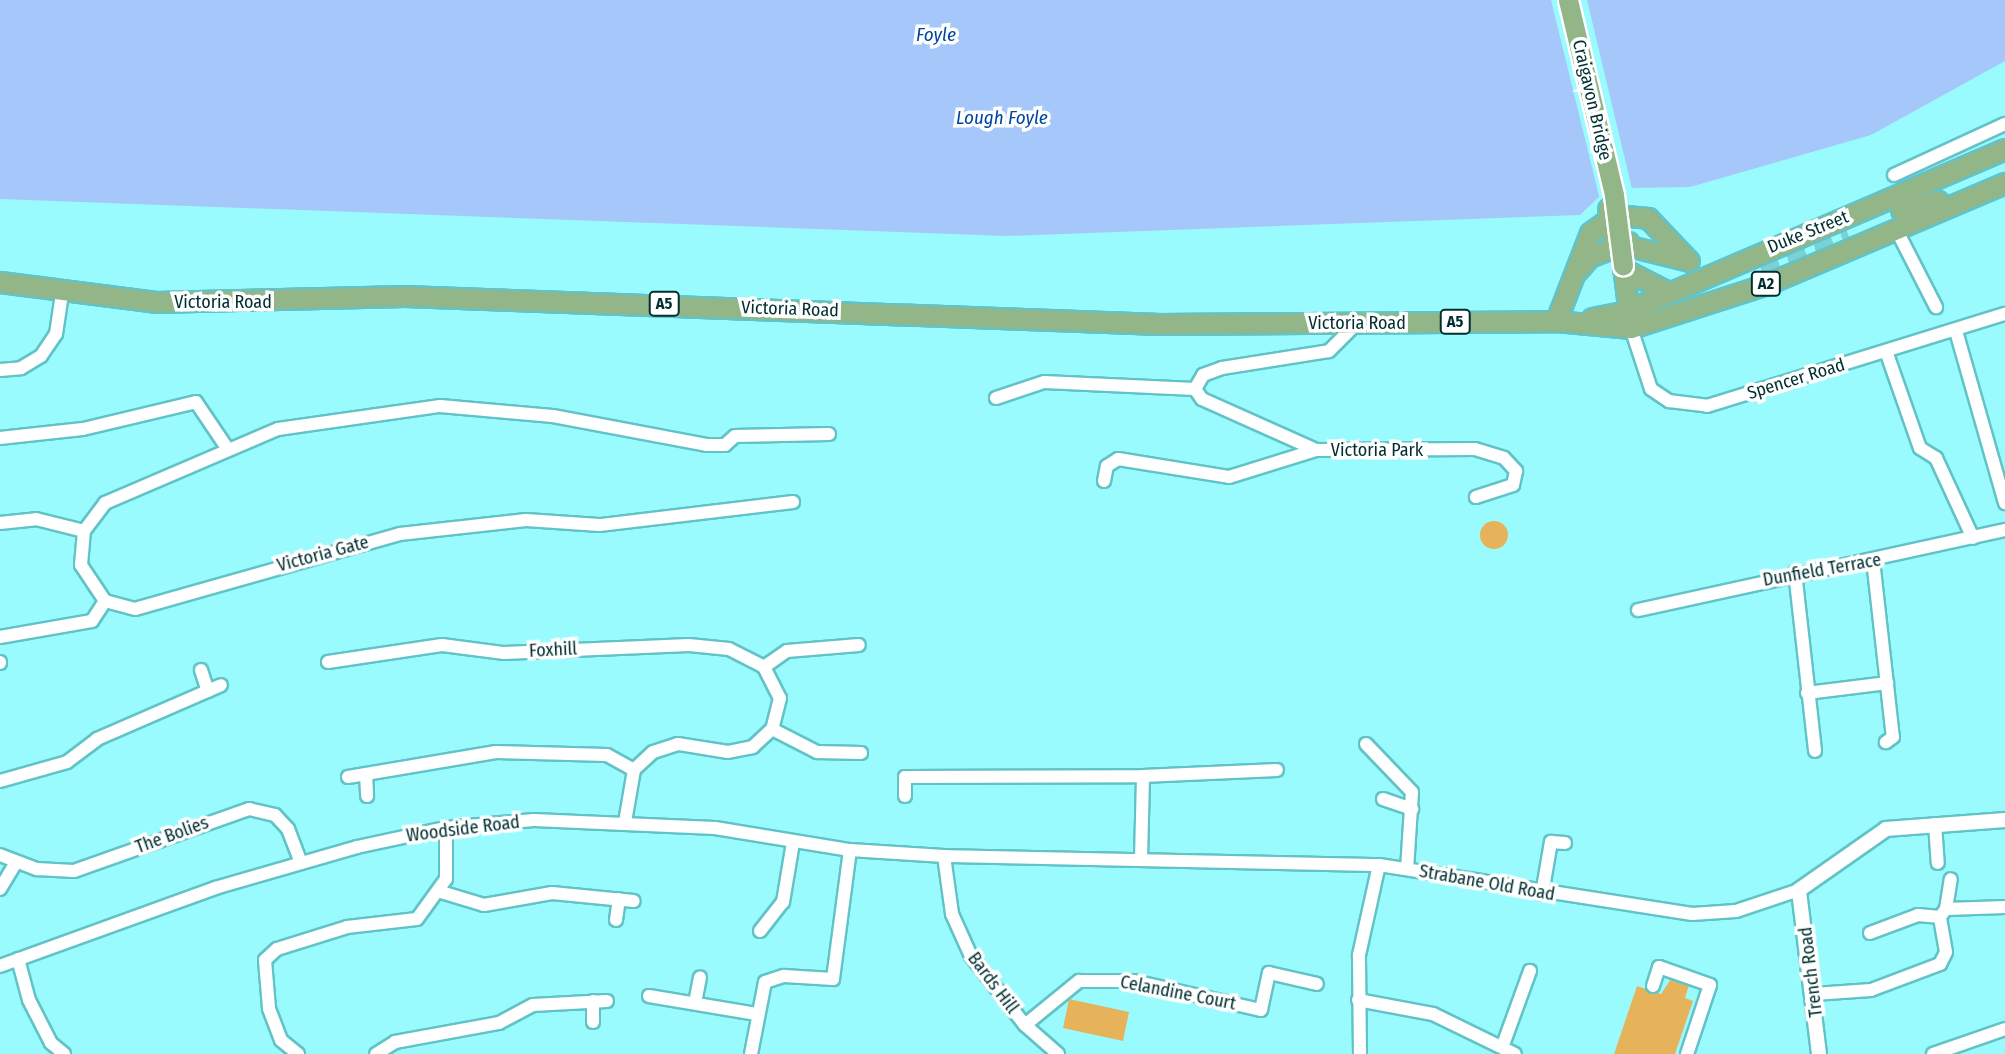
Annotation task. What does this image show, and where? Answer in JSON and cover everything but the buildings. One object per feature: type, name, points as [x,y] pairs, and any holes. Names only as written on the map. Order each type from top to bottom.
[{"type":"highway","name":"Craigavon Bridge","points":[[1568,0],[1614,194],[1629,319]]},
{"type":"highway","name":"Duke Street","points":[[1629,319],[1767,284],[1899,219],[1998,152]]},
{"type":"highway","name":"Duke Street","points":[[1629,319],[1664,290],[1998,152]]},
{"type":"highway","name":"Duke Street","points":[[1846,231],[1899,219],[1999,186]]},
{"type":"highway","points":[[1556,321],[1590,233],[1607,218],[1610,194],[1631,219],[1632,233],[1623,260]]},
{"type":"highway","name":"Craigavon Bridge","points":[[1607,218],[1613,242],[1623,260]]},
{"type":"highway","points":[[1574,275],[1589,257],[1692,263],[1648,218],[1631,219]]},
{"type":"highway","points":[[1623,260],[1664,290]]},
{"type":"highway","name":"Victoria Road","points":[[0,282],[62,294],[156,302],[405,296],[1159,324],[1581,322],[1629,319]]},
{"type":"street","points":[[1894,175],[2005,124]]},
{"type":"street","points":[[1899,219],[1936,307]]},
{"type":"street","points":[[0,370],[21,368],[41,356],[56,334],[62,294]]},
{"type":"street","name":"Spencer Road","points":[[1629,319],[1651,389],[1687,405],[1707,406],[2005,314]]},
{"type":"street","points":[[996,398],[1044,382],[1195,389],[1203,375],[1223,368],[1329,351],[1357,323]]},
{"type":"street","points":[[1956,331],[2005,503]]},
{"type":"street","points":[[1886,351],[1920,448],[1936,458],[1973,538]]},
{"type":"street","name":"Victoria Park","points":[[1195,389],[1202,399],[1317,450],[1475,449],[1504,458],[1516,471],[1513,485],[1476,497]]},
{"type":"street","points":[[0,438],[83,429],[196,402],[227,448]]},
{"type":"street","points":[[0,637],[92,621],[105,601],[81,565],[84,531],[105,503],[227,448],[278,429],[440,406],[553,416],[706,445],[725,445],[735,436],[829,434]]},
{"type":"street","points":[[1104,481],[1107,466],[1118,459],[1228,477],[1317,450]]},
{"type":"street","name":"Victoria Gate","points":[[105,601],[135,609],[400,534],[526,520],[599,525],[793,502]]},
{"type":"street","points":[[0,523],[36,519],[84,531]]},
{"type":"street","name":"Dunfield Terrace","points":[[1638,610],[1795,572],[1873,560],[2005,530]]},
{"type":"street","points":[[1873,560],[1893,737],[1886,742]]},
{"type":"street","points":[[1795,572],[1815,751]]},
{"type":"street","name":"Foxhill","points":[[336,644],[333,660],[442,645],[505,653],[689,645],[729,649],[764,667]]},
{"type":"street","points":[[625,822],[634,771],[653,752],[678,744],[728,752],[754,747],[772,729],[780,698],[764,667],[787,651],[859,645]]},
{"type":"street","points":[[201,670],[208,691]]},
{"type":"street","points":[[1807,693],[1887,683]]},
{"type":"street","points":[[0,781],[67,762],[97,739],[221,685]]},
{"type":"street","points":[[772,729],[817,752],[861,753]]},
{"type":"street","points":[[1366,744],[1402,777],[1412,809],[1407,869]]},
{"type":"street","points":[[348,777],[496,752],[607,755],[634,771]]},
{"type":"street","points":[[905,796],[905,777],[1143,776],[1277,770]]},
{"type":"street","points":[[366,774],[367,796]]},
{"type":"street","points":[[1141,859],[1143,776]]},
{"type":"street","points":[[1383,799],[1412,809]]},
{"type":"street","name":"The Bolies","points":[[0,855],[15,864],[75,871],[249,809],[275,815],[288,829],[300,863]]},
{"type":"street","name":"Strabane Old Road","points":[[944,856],[1379,865],[1542,894],[1692,914],[1736,911],[1799,890],[1873,836],[1935,824],[2005,820]]},
{"type":"street","name":"Woodside Road","points":[[0,966],[300,863],[446,828],[625,822],[850,850],[944,856]]},
{"type":"street","points":[[1935,824],[1938,863]]},
{"type":"street","points":[[298,1054],[281,1040],[268,1008],[265,960],[277,949],[347,927],[417,919],[441,892],[446,828]]},
{"type":"street","points":[[760,931],[783,902],[793,842]]},
{"type":"street","points":[[1542,894],[1551,842],[1565,844]]},
{"type":"street","points":[[751,1054],[757,1014],[771,977],[833,979],[850,850]]},
{"type":"street","name":"Bards Hill","points":[[944,856],[951,914],[971,956],[1025,1025],[1058,1054]]},
{"type":"street","points":[[0,888],[15,864]]},
{"type":"street","points":[[1360,1054],[1359,956],[1379,865]]},
{"type":"street","points":[[1814,995],[1871,990],[1940,964],[1946,953],[1943,913],[1951,879]]},
{"type":"street","name":"Trench Road","points":[[1799,890],[1814,995],[1819,1054]]},
{"type":"street","points":[[441,892],[484,905],[552,893],[634,901]]},
{"type":"street","points":[[616,920],[619,899]]},
{"type":"street","points":[[1870,933],[1918,915],[2005,907]]},
{"type":"street","points":[[18,959],[29,1000],[51,1044],[64,1054]]},
{"type":"street","points":[[1653,986],[1659,967],[1710,985],[1687,1054]]},
{"type":"street","points":[[1503,1045],[1530,971]]},
{"type":"street","name":"Celandine Court","points":[[1025,1025],[1079,981],[1134,981],[1261,1010],[1269,973],[1317,984]]},
{"type":"street","points":[[695,1003],[700,977]]},
{"type":"street","points":[[649,996],[757,1014]]},
{"type":"street","points":[[1358,1000],[1433,1014],[1503,1045],[1515,1054]]},
{"type":"street","points":[[593,1001],[593,1021]]},
{"type":"street","points":[[376,1054],[395,1042],[499,1023],[533,1005],[607,1001]]},
{"type":"street","points":[[1933,1054],[2005,1029]]},
{"type":"shaded area","points":[[1494,521],[1504,525],[1508,535],[1504,545],[1494,549],[1484,545],[1480,535],[1484,525]]},
{"type":"shaded area","points":[[1671,979],[1690,982],[1685,998],[1693,1001],[1675,1054],[1614,1054],[1637,986],[1661,994]]},
{"type":"shaded area","points":[[1069,999],[1129,1012],[1123,1041],[1063,1028]]},
{"type":"water","name":"Lough Foyle","points":[[0,0],[2005,0],[2005,61],[1871,135],[1690,187],[1630,188],[1600,196],[1580,215],[1006,236],[0,199]]},
{"type":"pier","points":[[1551,0],[1587,0],[1633,193],[1600,200]]},
{"type":"tunnel","points":[[1759,264],[1847,231]]},
{"type":"water label","name":"Foyle","points":[[936,35]]}]
